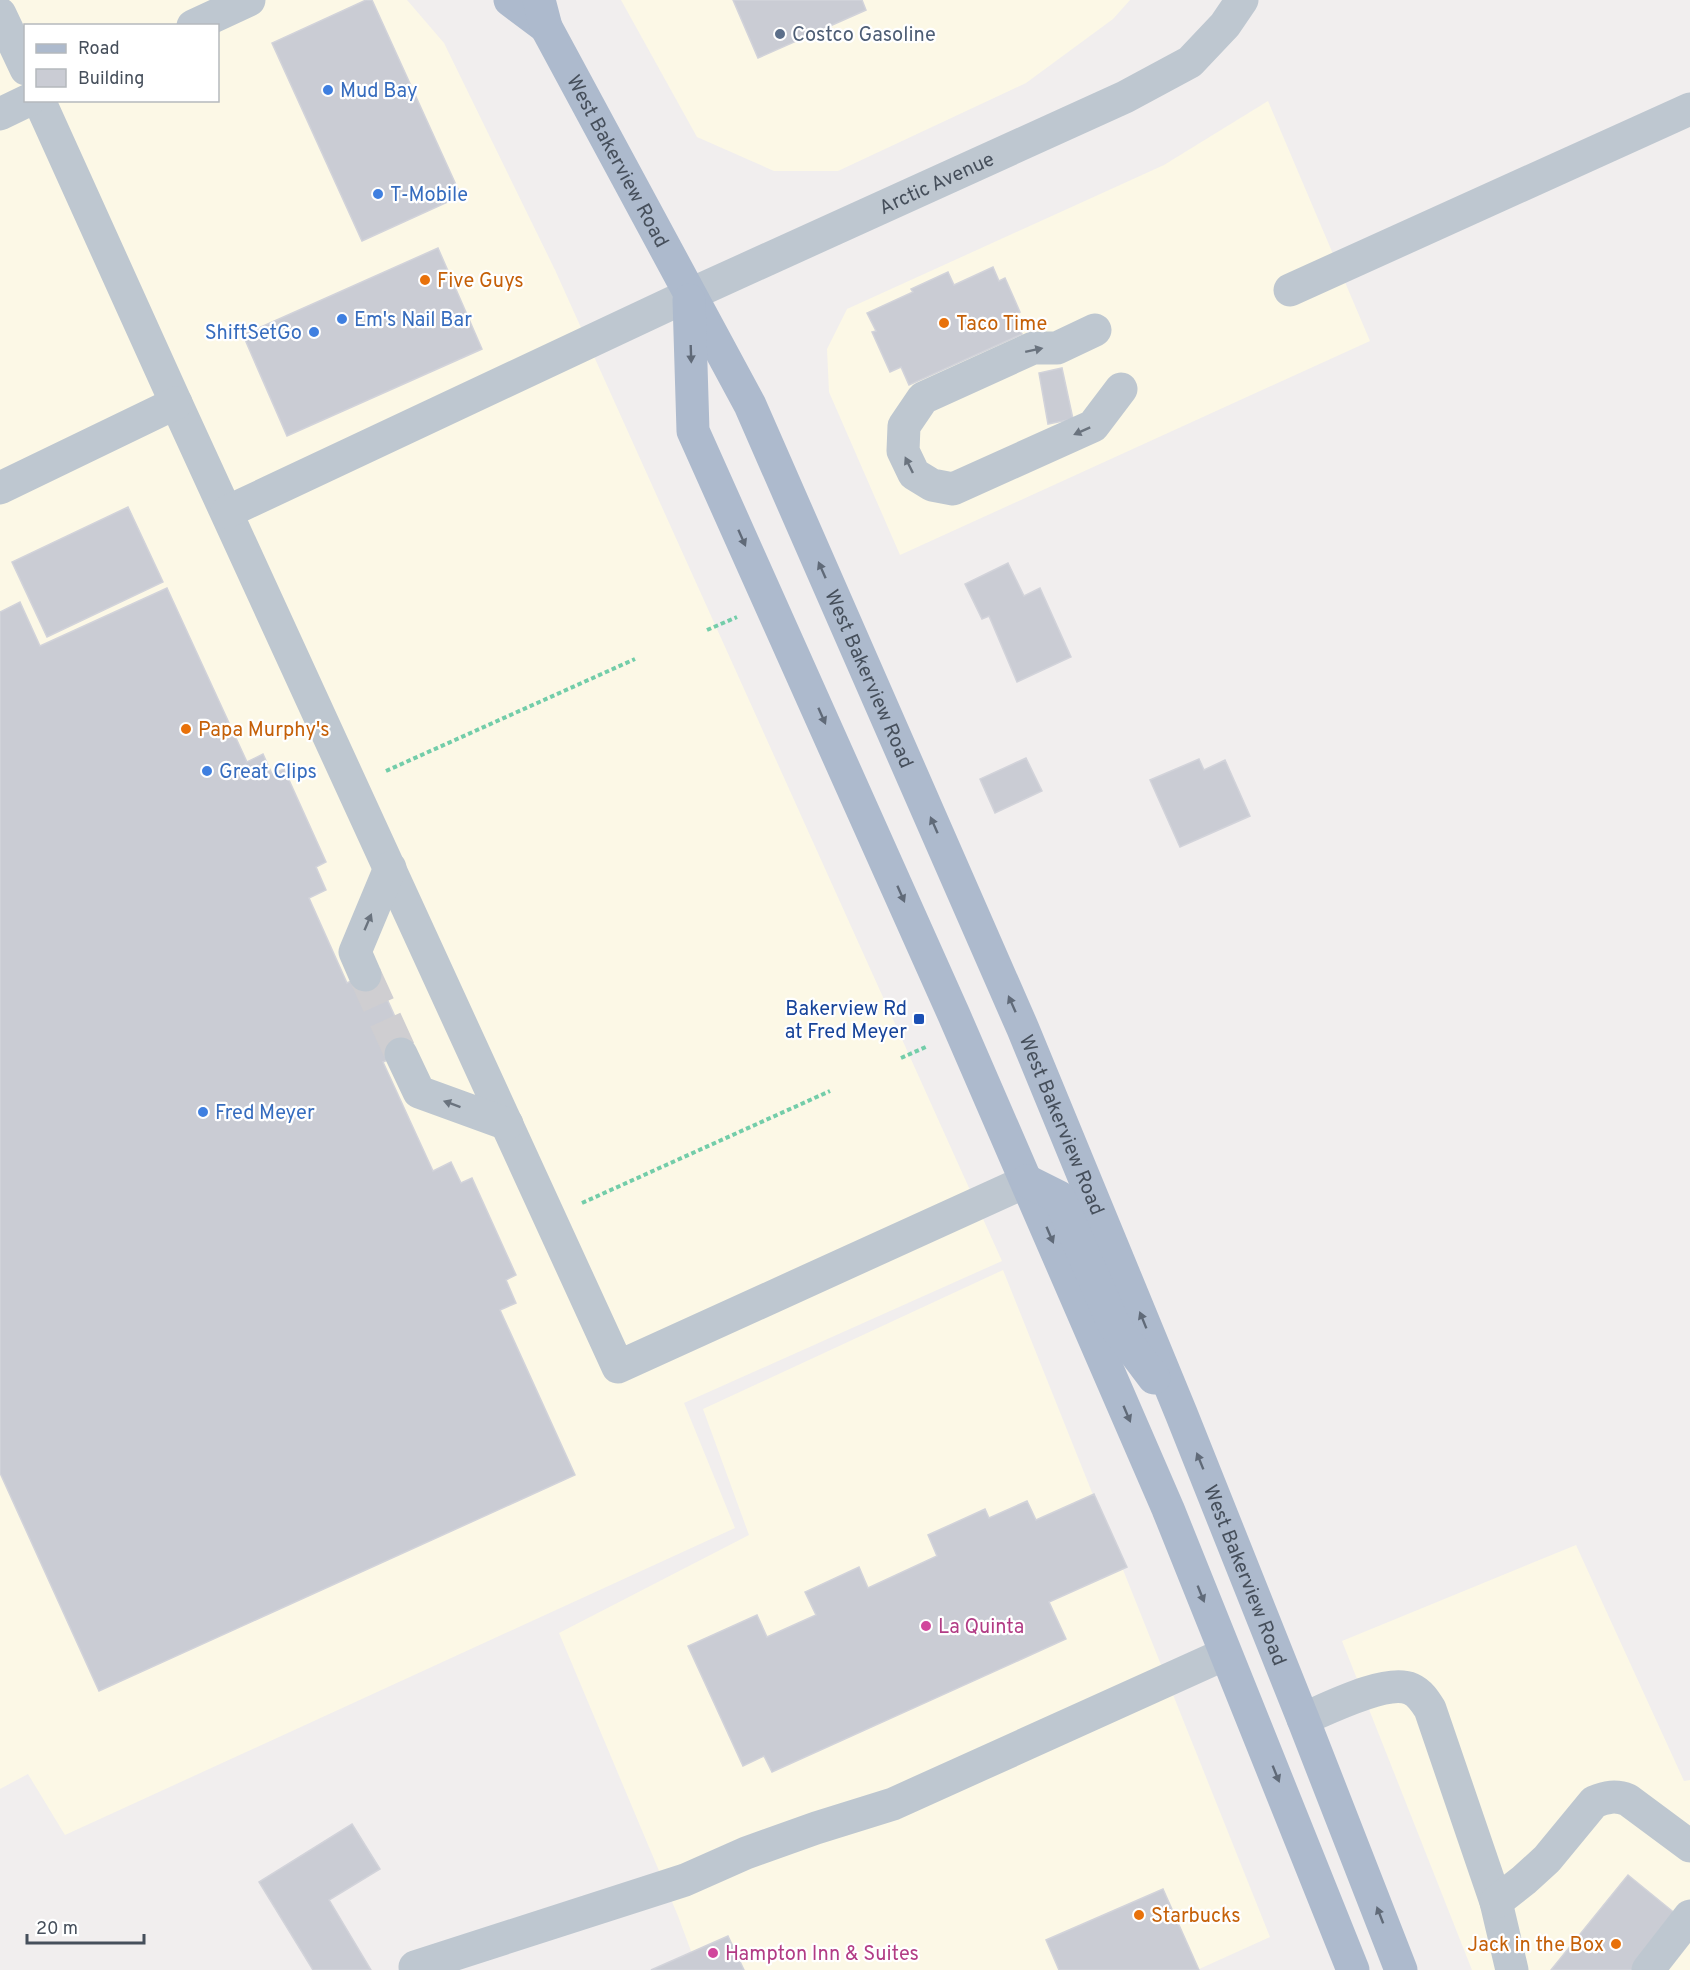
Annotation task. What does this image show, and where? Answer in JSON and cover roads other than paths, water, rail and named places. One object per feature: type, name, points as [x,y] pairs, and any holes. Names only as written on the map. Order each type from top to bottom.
[{"type":"main road","name":"West Bakerview Road","points":[[510,0],[542,14],[755,416],[1023,1029],[1181,1413],[1401,1970]]},
{"type":"main road","name":"West Bakerview Road","points":[[689,295],[693,431],[767,592],[1027,1181],[1168,1509],[1353,1970]]},
{"type":"main road","points":[[1027,1181],[1059,1197],[1114,1325],[1181,1413]]},
{"type":"street","points":[[197,24],[249,0]]},
{"type":"street","name":"Arctic Avenue","points":[[227,512],[689,295],[1125,97],[1190,62],[1225,25],[1242,0]]},
{"type":"street","points":[[0,14],[24,65]]},
{"type":"street","points":[[0,114],[25,102]]},
{"type":"street","points":[[40,102],[618,1367],[1027,1181]]},
{"type":"street","points":[[1290,290],[1690,110]]},
{"type":"street","points":[[1095,330],[1057,348],[1033,348],[923,398],[904,426],[903,451],[914,474],[932,485],[953,489],[1093,426],[1121,389]]},
{"type":"street","points":[[0,488],[176,403]]},
{"type":"street","points":[[365,975],[355,952],[390,868]]},
{"type":"street","points":[[401,1054],[419,1092],[507,1124]]},
{"type":"street","points":[[415,1967],[685,1880],[746,1853],[892,1804],[1225,1654]]},
{"type":"street","points":[[1303,1719],[1352,1698],[1389,1686],[1409,1688],[1420,1695],[1430,1709],[1496,1902],[1512,1970]]},
{"type":"street","points":[[1496,1902],[1547,1859],[1594,1802],[1604,1798],[1616,1797],[1628,1800],[1690,1846]]},
{"type":"street","points":[[1648,1970],[1690,1917]]},
{"type":"tunnel","points":[[365,975],[401,1054]]},
{"type":"place","name":"Costco Gasoline","points":[[780,34]]},
{"type":"place","name":"Mud Bay","points":[[328,90]]},
{"type":"place","name":"T-Mobile","points":[[378,194]]},
{"type":"place","name":"Five Guys","points":[[425,280]]},
{"type":"place","name":"Em's Nail Bar","points":[[342,319]]},
{"type":"place","name":"Taco Time","points":[[944,323]]},
{"type":"place","name":"ShiftSetGo","points":[[314,332]]},
{"type":"place","name":"Papa Murphy's","points":[[186,729]]},
{"type":"place","name":"Great Clips","points":[[207,771]]},
{"type":"place","name":"Bakerview Rd at Fred Meyer","points":[[919,1019]]},
{"type":"place","name":"Fred Meyer","points":[[203,1112]]},
{"type":"place","name":"La Quinta","points":[[926,1626]]},
{"type":"place","name":"Starbucks","points":[[1139,1915]]},
{"type":"place","name":"Jack in the Box","points":[[1616,1944]]},
{"type":"place","name":"Hampton Inn & Suites","points":[[713,1953]]}]
